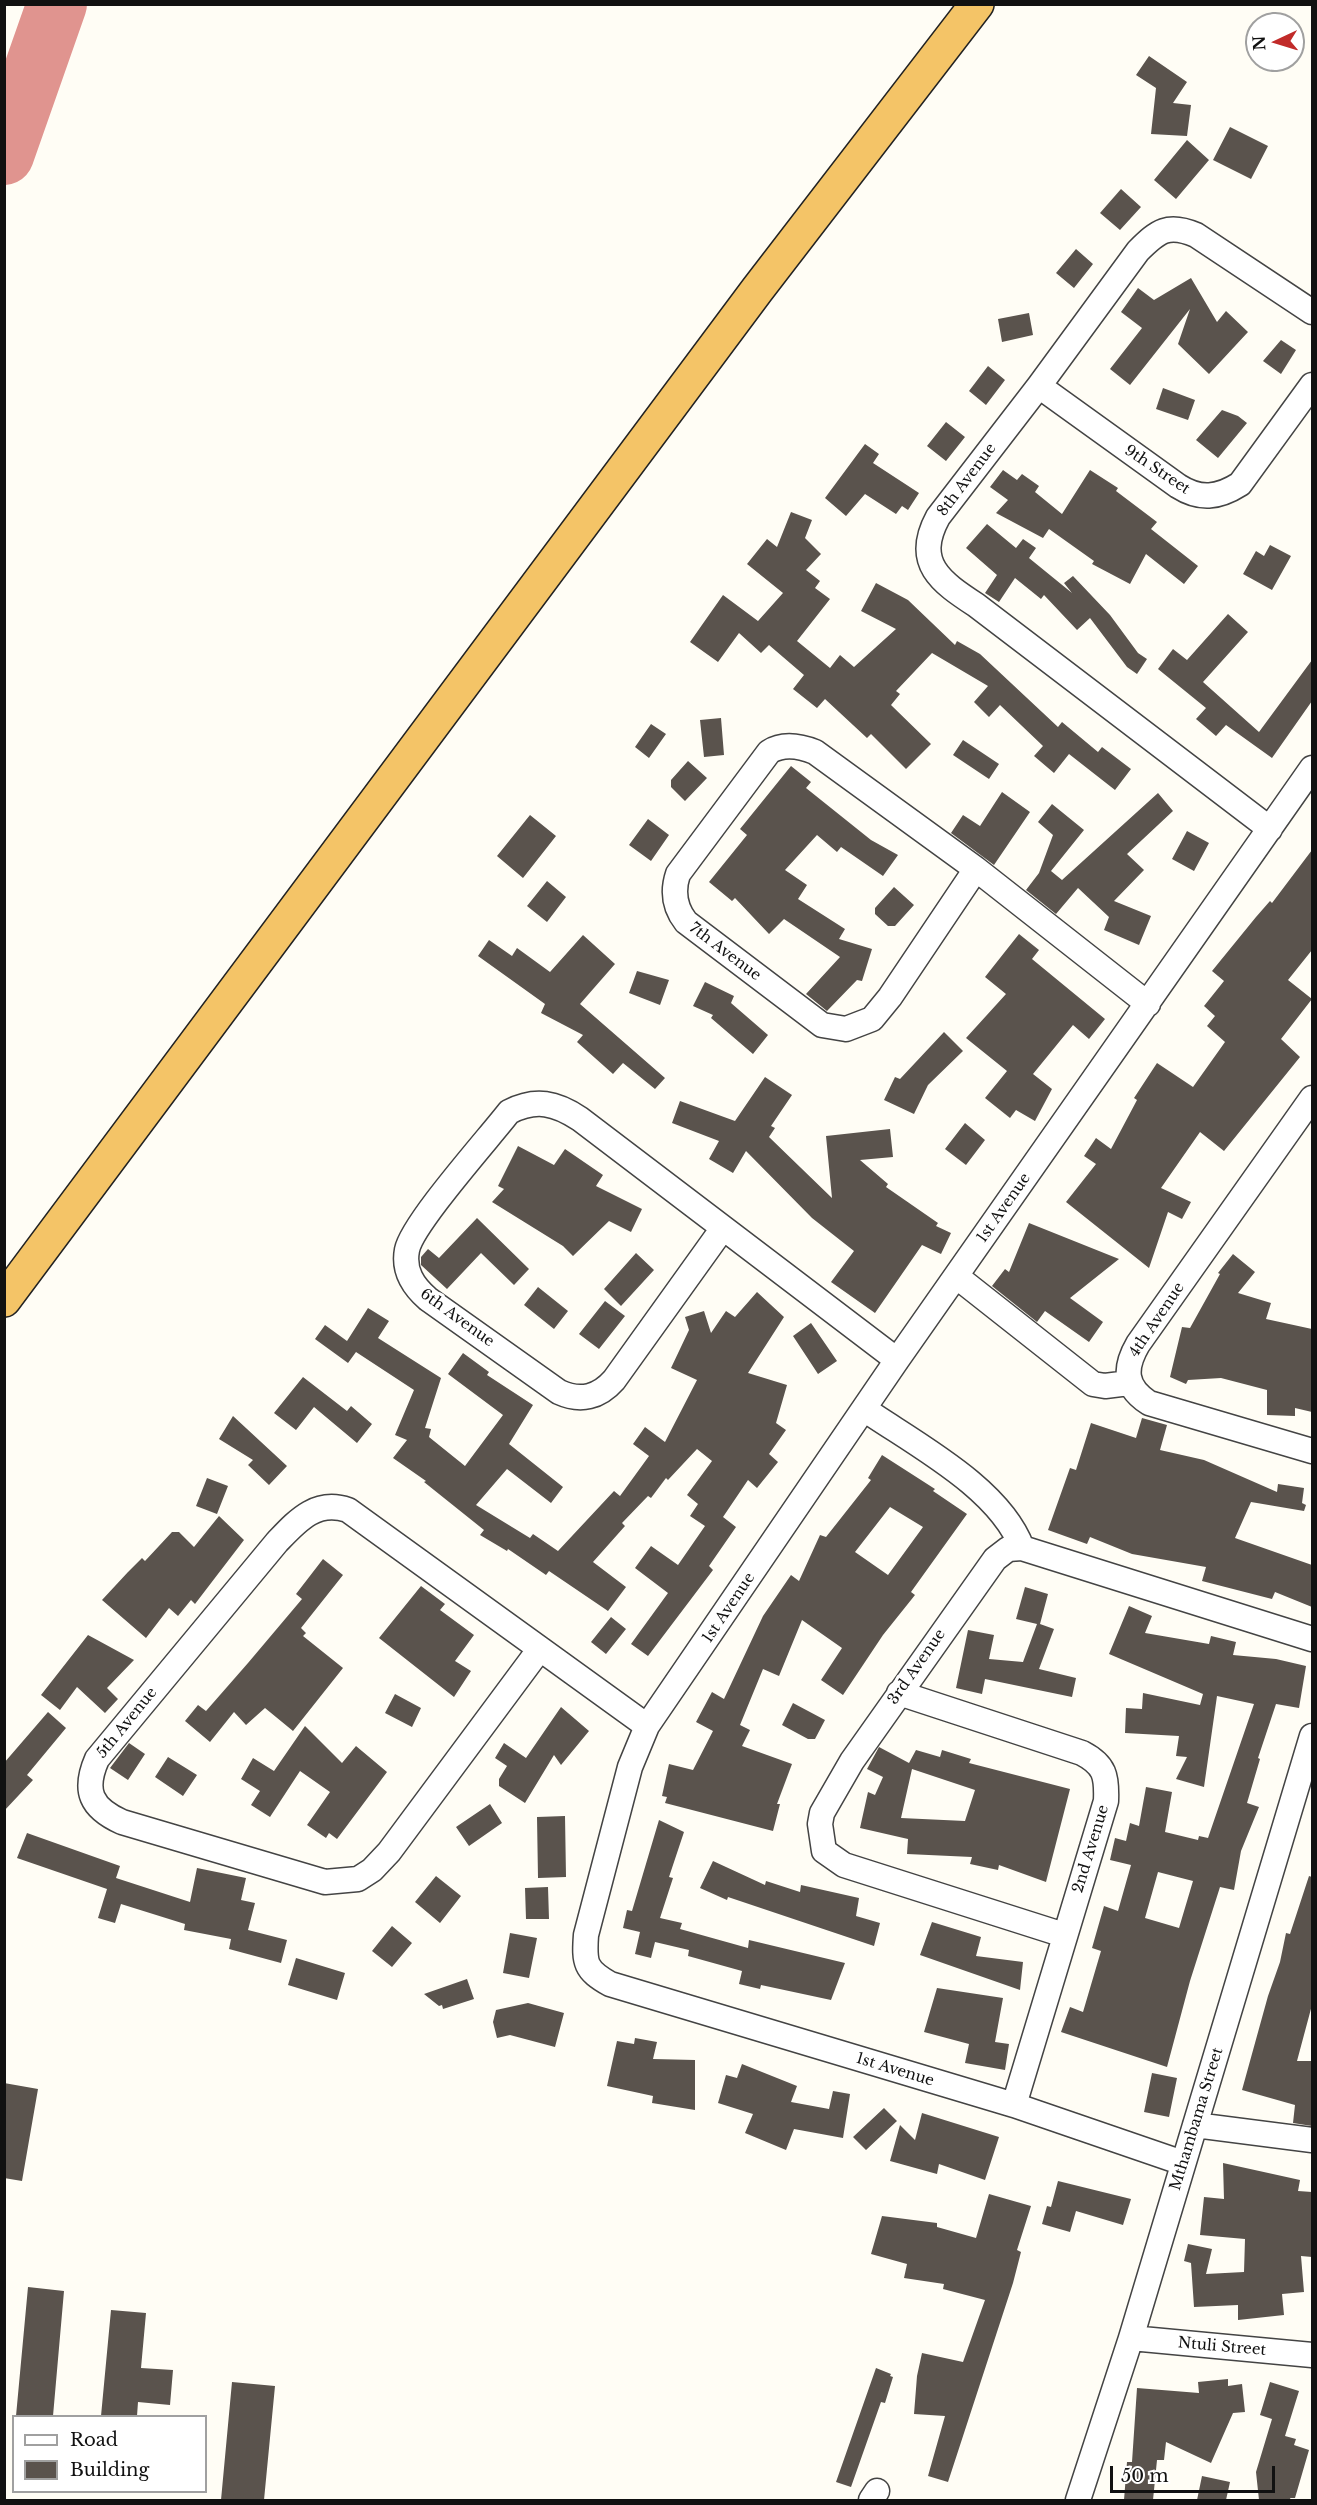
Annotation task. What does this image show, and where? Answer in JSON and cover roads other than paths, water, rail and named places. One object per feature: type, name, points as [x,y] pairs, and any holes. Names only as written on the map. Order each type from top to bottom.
[{"type":"highway","points":[[4,1300],[757,290],[977,4]]},
{"type":"street","name":"8th Avenue","points":[[1270,829],[976,605],[947,586],[933,568],[928,543],[930,531],[938,517],[1039,386],[1138,251],[1154,235],[1166,230],[1183,229],[1206,240],[1312,312]]},
{"type":"street","name":"9th Street","points":[[1039,386],[1190,494],[1209,496],[1223,494],[1240,484],[1312,385]]},
{"type":"street","name":"7th Avenue","points":[[976,869],[872,1019],[846,1029],[822,1025],[686,922],[678,912],[675,896],[678,874],[769,752],[787,746],[815,752],[976,869],[1148,1004]]},
{"type":"street","name":"1st Avenue","points":[[1183,2163],[1014,2105],[610,1984],[595,1976],[585,1961],[586,1935],[630,1767],[647,1726],[897,1360],[1312,768]]},
{"type":"street","name":"4th Avenue","points":[[1129,1383],[1127,1374],[1129,1359],[1138,1344],[1312,1098]]},
{"type":"street","name":"6th Avenue","points":[[723,1228],[614,1380],[603,1393],[591,1397],[559,1392],[428,1299],[414,1286],[407,1270],[408,1248],[420,1226],[509,1112],[523,1105],[535,1103],[562,1107],[580,1119],[897,1360]]},
{"type":"street","points":[[956,1276],[1093,1384],[1105,1386],[1129,1383],[1134,1392],[1149,1403],[1312,1451]]},
{"type":"street","points":[[864,1409],[974,1485],[1006,1518],[1022,1548],[1312,1639]]},
{"type":"street","name":"5th Avenue","points":[[538,1650],[389,1852],[372,1870],[358,1879],[317,1881],[122,1822],[103,1813],[90,1791],[92,1770],[97,1759],[277,1542],[301,1518],[314,1510],[328,1506],[348,1510],[538,1650],[647,1726]]},
{"type":"street","name":"3rd Avenue","points":[[1022,1548],[1008,1550],[995,1559],[852,1761],[822,1814],[820,1824],[824,1851],[844,1865],[1064,1935]]},
{"type":"street","name":"2nd Avenue","points":[[899,1693],[1082,1753],[1095,1760],[1102,1768],[1107,1783],[1106,1801],[1014,2105]]},
{"type":"street","name":"Mthambama Street","points":[[1078,2500],[1131,2338],[1312,1736]]},
{"type":"street","points":[[1195,2126],[1312,2140]]},
{"type":"street","name":"Ntuli Street","points":[[1131,2338],[1312,2355]]}]
